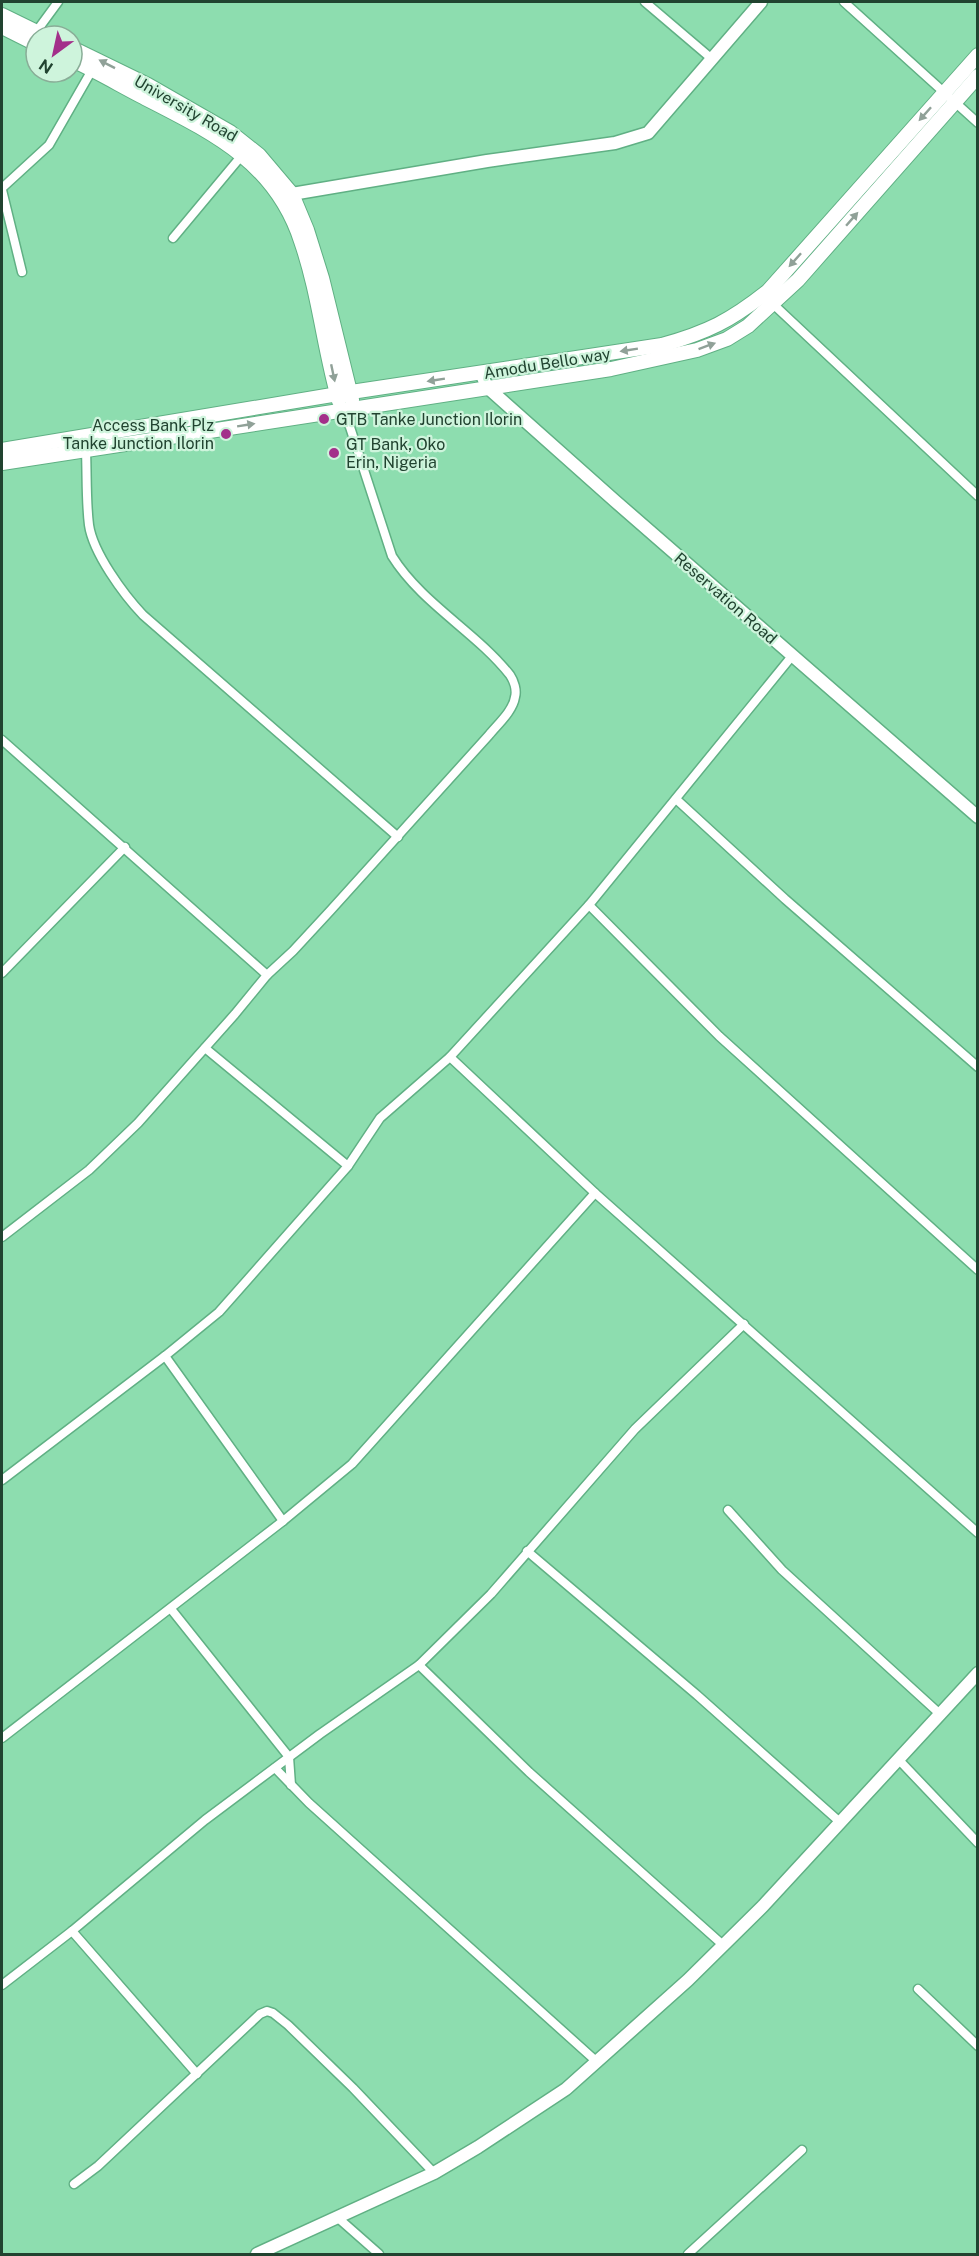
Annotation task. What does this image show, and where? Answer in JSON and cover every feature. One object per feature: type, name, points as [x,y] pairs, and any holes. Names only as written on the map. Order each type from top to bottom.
[{"type":"main road","points":[[2,15],[24,29]]},
{"type":"main road","points":[[2,27],[24,33]]},
{"type":"main road","name":"University Road","points":[[84,54],[148,85],[230,132],[259,154],[292,194],[307,230],[322,278],[344,394]]},
{"type":"main road","name":"Amodu Bello way","points":[[2,464],[348,413],[488,387],[611,369],[698,350],[748,326],[798,280],[949,98],[978,55]]},
{"type":"main road","name":"University Road","points":[[84,66],[178,113],[243,154],[264,174],[287,209],[301,240],[322,322],[344,394]]},
{"type":"main road","name":"Amodu Bello way","points":[[2,450],[662,345],[700,334],[731,319],[768,291],[949,98],[978,75]]},
{"type":"main road","points":[[344,394],[348,413]]},
{"type":"street","points":[[42,24],[58,2]]},
{"type":"street","points":[[645,2],[712,59]]},
{"type":"street","points":[[292,194],[497,159],[581,149],[635,138],[648,133],[761,2]]},
{"type":"street","points":[[844,2],[978,123]]},
{"type":"street","points":[[22,272],[2,189],[44,151],[92,70]]},
{"type":"street","points":[[173,238],[243,154]]},
{"type":"street","points":[[773,304],[978,496]]},
{"type":"street","name":"Reservation Road","points":[[481,373],[488,387],[615,501],[978,817]]},
{"type":"street","points":[[2,1237],[89,1170],[121,1141],[267,975],[293,951],[398,837],[506,714],[515,697],[515,686],[511,676],[401,570],[392,556],[380,524],[348,413]]},
{"type":"street","points":[[86,451],[89,527],[116,583],[144,615],[398,837]]},
{"type":"street","points":[[2,1480],[219,1312],[348,1166],[380,1118],[450,1057],[589,905],[792,656]]},
{"type":"street","points":[[2,740],[267,975]]},
{"type":"street","points":[[676,799],[785,899],[978,1067]]},
{"type":"street","points":[[2,973],[125,847]]},
{"type":"street","points":[[589,905],[719,1036],[978,1270]]},
{"type":"street","points":[[205,1048],[348,1166]]},
{"type":"street","points":[[450,1057],[595,1193],[978,1533]]},
{"type":"street","points":[[2,1738],[284,1521],[352,1464],[595,1193]]},
{"type":"street","points":[[2,1985],[72,1931],[205,1820],[419,1665],[491,1594],[635,1429],[744,1324]]},
{"type":"street","points":[[165,1356],[284,1521]]},
{"type":"street","points":[[728,1510],[782,1570],[941,1715]]},
{"type":"street","points":[[528,1551],[697,1695],[842,1823]]},
{"type":"street","points":[[171,1609],[289,1757],[291,1785]]},
{"type":"street","points":[[419,1665],[529,1772],[723,1945]]},
{"type":"street","points":[[257,2254],[434,2173],[566,2089],[723,1945],[842,1823],[976,1680]]},
{"type":"street","points":[[899,1760],[978,1843]]},
{"type":"street","points":[[275,1768],[596,2061]]},
{"type":"street","points":[[72,1931],[197,2074]]},
{"type":"street","points":[[918,1989],[978,2046]]},
{"type":"street","points":[[74,2184],[98,2166],[260,2014],[267,2011],[273,2013],[353,2088],[434,2173]]},
{"type":"street","points":[[688,2254],[802,2150]]},
{"type":"street","points":[[337,2217],[378,2254]]},
{"type":"place","name":"GTB Tanke Junction Ilorin","points":[[324,419]]},
{"type":"place","name":"Access Bank Plz Tanke Junction Ilorin","points":[[226,434]]},
{"type":"place","name":"GT Bank, Oko Erin, Nigeria","points":[[334,453]]}]
